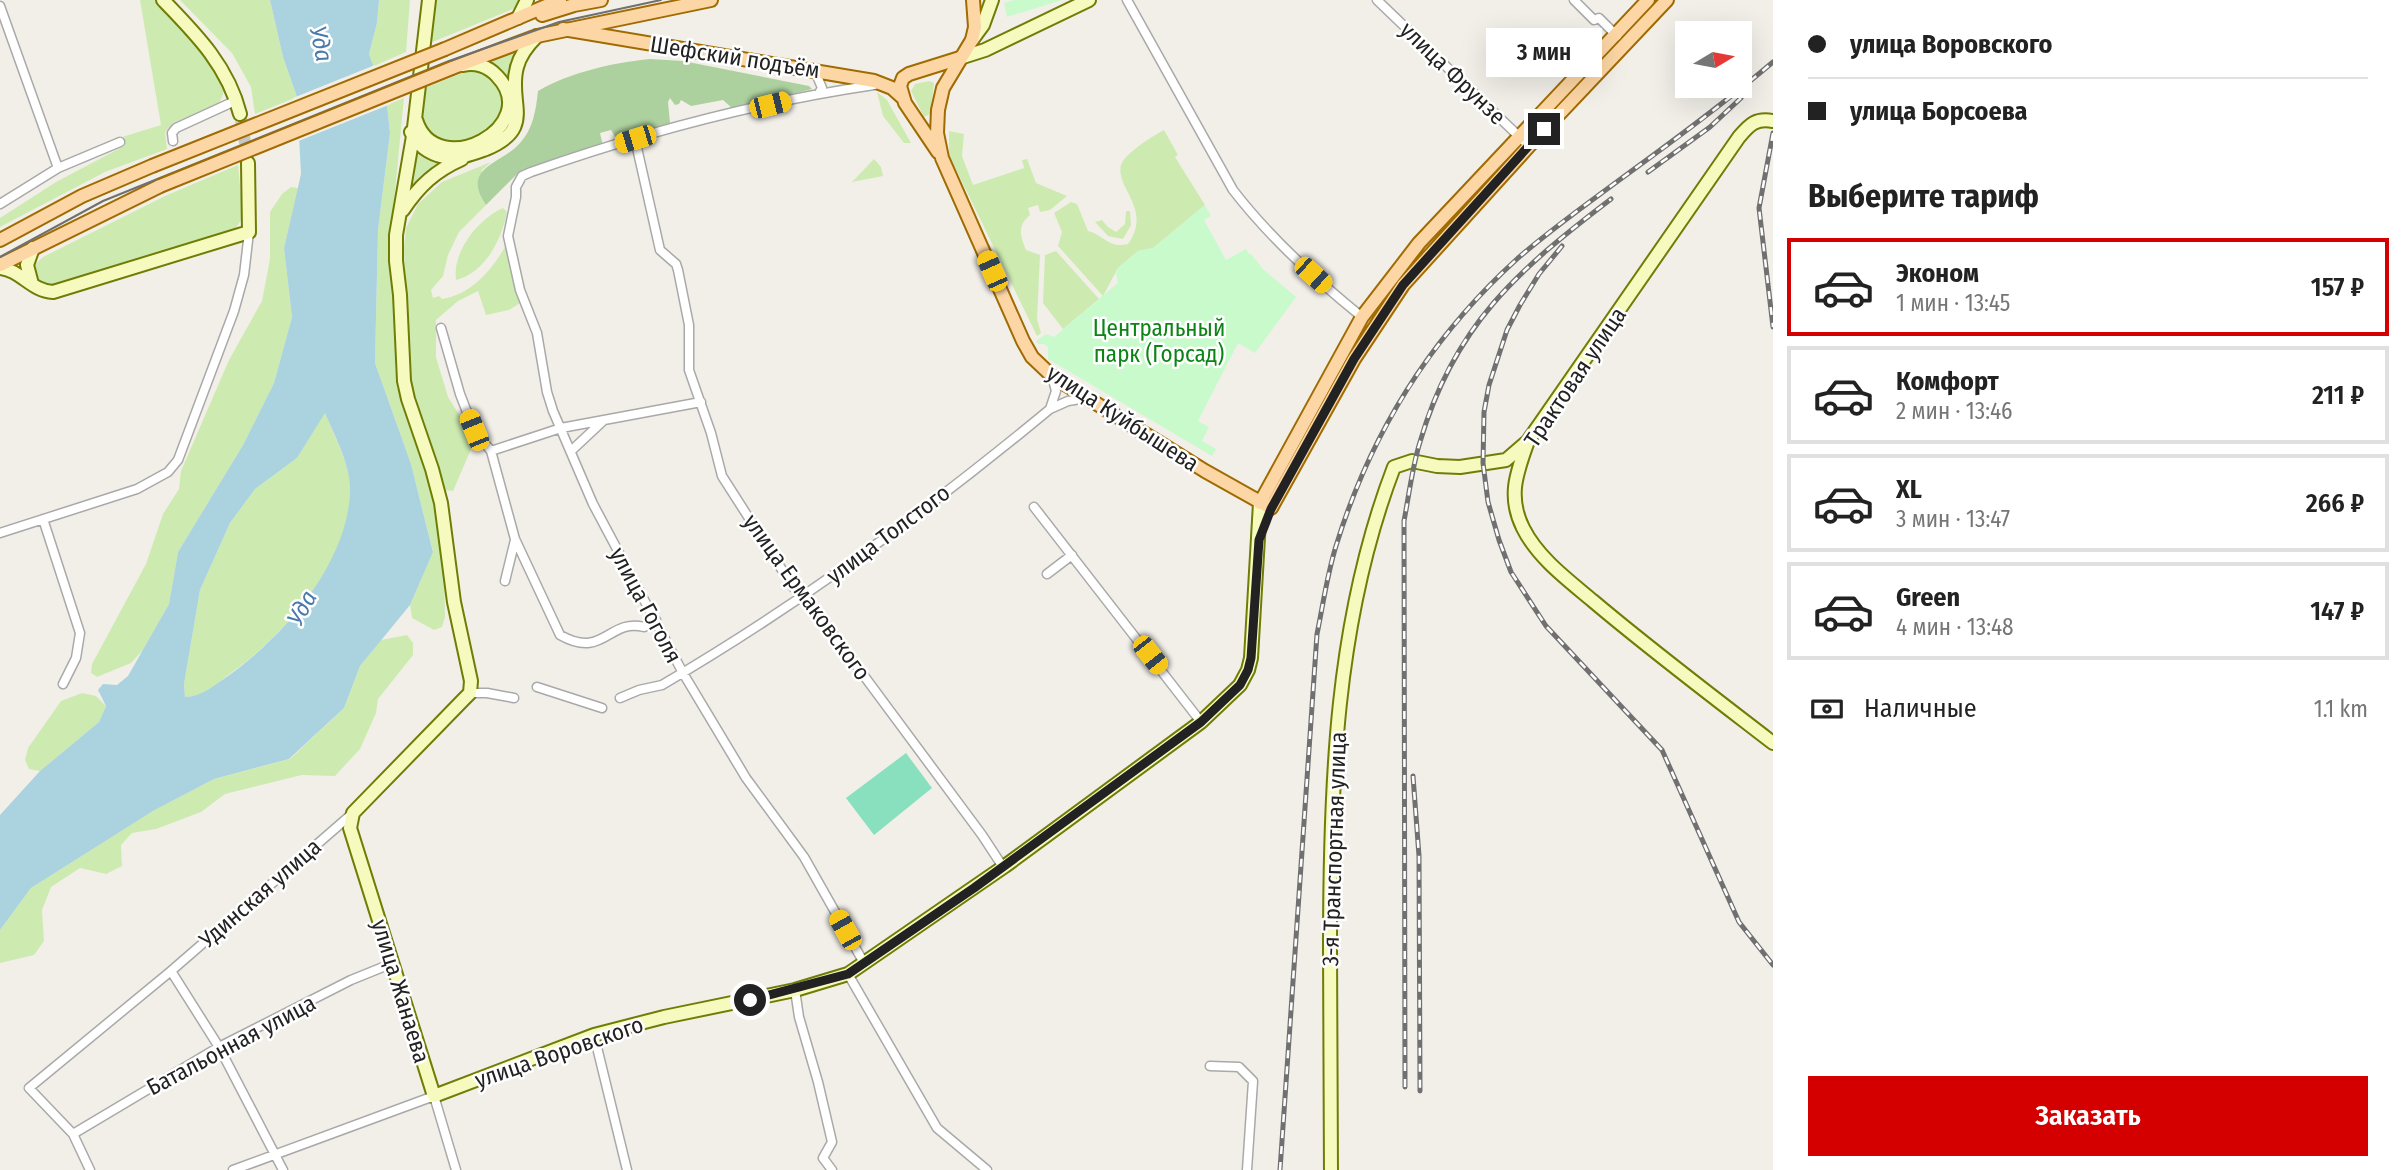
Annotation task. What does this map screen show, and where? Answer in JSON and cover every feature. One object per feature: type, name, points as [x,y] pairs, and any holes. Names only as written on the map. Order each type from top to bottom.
[{"type":"main road","points":[[482,35],[561,0]]},
{"type":"main road","points":[[0,240],[82,196],[444,49],[574,5],[601,0]]},
{"type":"main road","points":[[0,267],[160,186],[537,36],[711,0]]},
{"type":"main road","points":[[974,0],[980,28]]},
{"type":"main road","points":[[1620,39],[1648,0]]},
{"type":"main road","points":[[1266,506],[1362,317],[1419,243],[1524,141],[1620,39],[1667,0]]},
{"type":"main road","name":"улица Куйбышева","points":[[942,158],[937,139],[938,110],[943,88],[980,28]]},
{"type":"main road","name":"Шефский подъём","points":[[563,29],[882,84],[902,97]]},
{"type":"main road","points":[[902,97],[900,86],[909,74],[960,58]]},
{"type":"main road","points":[[920,72],[935,75],[943,88]]},
{"type":"main road","name":"улица Куйбышева","points":[[902,97],[942,158],[1032,357],[1052,376],[1266,506]]},
{"type":"main road","points":[[917,118],[929,119],[938,110]]},
{"type":"main road","points":[[1266,506],[1386,307],[1524,141]]},
{"type":"street","points":[[163,0],[219,64],[237,100],[240,114]]},
{"type":"street","points":[[427,0],[413,128],[395,247],[404,381],[441,503],[454,602],[470,687],[514,698]]},
{"type":"street","points":[[518,18],[527,0]]},
{"type":"street","points":[[992,0],[980,28],[989,44],[997,45]]},
{"type":"street","points":[[960,58],[997,45],[1089,0]]},
{"type":"street","points":[[1127,0],[1233,190],[1285,248],[1362,317]]},
{"type":"street","name":"улица Фрунзе","points":[[1377,0],[1524,141]]},
{"type":"street","points":[[1574,0],[1594,20],[1599,18],[1620,39]]},
{"type":"street","points":[[0,6],[58,168]]},
{"type":"street","points":[[401,213],[424,181],[503,140],[514,126],[518,110],[516,68],[537,36]]},
{"type":"street","points":[[413,128],[419,129],[428,140],[448,148],[471,145],[491,136],[501,126],[508,114],[509,98],[498,76],[478,64],[452,68]]},
{"type":"street","points":[[815,71],[822,88],[819,93]]},
{"type":"street","points":[[635,139],[819,93],[882,84]]},
{"type":"street","points":[[173,141],[172,133],[176,128],[237,100]]},
{"type":"street","name":"Трактовая улица","points":[[1773,121],[1757,120],[1739,136],[1528,441],[1514,482],[1516,509],[1523,528],[1555,568],[1637,638],[1773,743]]},
{"type":"street","points":[[413,128],[424,148],[436,155],[469,156]]},
{"type":"street","name":"улица Гоголя","points":[[635,139],[561,161],[522,176],[516,187],[508,236],[520,290],[537,333],[547,392],[593,504],[683,673],[746,778],[804,857],[863,963]]},
{"type":"street","name":"улица Ермаковского","points":[[635,139],[660,250],[676,264],[678,270],[688,321],[690,370],[722,476],[793,587],[813,607],[1003,867]]},
{"type":"street","points":[[0,204],[58,168],[120,142]]},
{"type":"street","points":[[0,533],[137,489],[168,472],[178,460],[234,312],[244,275],[249,232],[248,163]]},
{"type":"street","points":[[0,267],[20,275],[34,287],[48,292],[58,291],[249,232]]},
{"type":"street","points":[[33,248],[27,265],[29,279],[34,287]]},
{"type":"street","points":[[441,328],[460,394],[474,430],[491,451],[515,539],[560,635],[573,643],[587,645],[632,624],[644,626],[656,620]]},
{"type":"street","points":[[1050,409],[1056,391],[1052,376]]},
{"type":"street","name":"улица Толстого","points":[[620,698],[662,685],[803,597],[949,489],[1050,409],[1068,401],[1087,398]]},
{"type":"street","points":[[491,451],[561,428],[701,402]]},
{"type":"street","points":[[572,450],[604,420]]},
{"type":"street","name":"3-я Транспортная улица","points":[[1331,1170],[1330,824],[1335,749],[1357,588],[1371,536],[1394,467],[1412,461],[1460,467],[1506,460],[1528,441]]},
{"type":"street","name":"улица Воровского","points":[[233,1170],[594,1035],[664,1017],[795,990],[848,974],[1003,867],[1201,722],[1240,685],[1248,670],[1259,540],[1266,506]]},
{"type":"street","points":[[1034,508],[1201,722]]},
{"type":"street","points":[[43,519],[80,633],[76,658],[63,684]]},
{"type":"street","points":[[505,581],[515,539]]},
{"type":"street","points":[[1047,574],[1072,555]]},
{"type":"street","name":"Удинская улица","points":[[73,1134],[29,1088],[172,971],[353,813],[470,687]]},
{"type":"street","points":[[537,687],[602,708]]},
{"type":"street","name":"улица Жанаева","points":[[353,813],[350,828],[456,1170]]},
{"type":"street","name":"Батальонная улица","points":[[73,1134],[219,1047],[393,962]]},
{"type":"street","points":[[172,971],[219,1047],[283,1170]]},
{"type":"street","points":[[848,974],[937,1128],[987,1170]]},
{"type":"street","points":[[795,990],[799,1017],[832,1142],[823,1158],[831,1170]]},
{"type":"street","points":[[594,1035],[627,1170]]},
{"type":"street","points":[[1210,1066],[1239,1067],[1252,1081],[1247,1170]]},
{"type":"street","points":[[73,1134],[90,1170]]},
{"type":"green space","points":[[140,0],[155,0],[206,54],[224,87],[219,103],[173,123],[165,132],[167,149],[105,172],[0,227],[0,218],[56,182],[124,146],[122,137],[161,125]]},
{"type":"green space","points":[[180,0],[270,0],[283,57],[297,97],[255,114],[251,87],[232,53]]},
{"type":"green space","points":[[379,0],[410,0],[406,52],[372,67],[369,54],[377,23]]},
{"type":"green space","points":[[435,0],[523,0],[513,9],[430,43]]},
{"type":"green space","points":[[1014,0],[1062,0],[1007,17],[1004,3]]},
{"type":"green space","points":[[521,49],[511,87],[500,73],[483,62]]},
{"type":"green space","points":[[650,59],[683,61],[809,86],[812,89],[733,109],[723,100],[691,106],[681,100],[675,105],[670,98],[670,123],[617,140],[611,130],[600,133],[603,146],[517,174],[486,205],[479,192],[481,174],[524,138],[533,119],[538,91],[592,69]]},
{"type":"green space","points":[[478,69],[488,73],[504,99],[499,118],[490,128],[470,139],[448,141],[429,132],[422,118],[423,89],[469,70]]},
{"type":"green space","points":[[929,81],[934,83],[930,114],[924,117],[911,91],[915,84]]},
{"type":"green space","points":[[877,92],[887,100],[911,143],[904,143],[883,116]]},
{"type":"green space","points":[[404,98],[389,254],[395,293],[395,363],[397,387],[429,475],[444,556],[445,617],[442,627],[434,630],[412,618],[410,605],[433,551],[411,464],[375,363],[378,230],[390,133],[387,105]]},
{"type":"green space","points":[[1164,130],[1178,155],[1175,157],[1205,205],[1153,248],[1138,251],[1118,268],[1103,296],[1058,246],[1062,232],[1054,213],[1071,202],[1077,204],[1088,231],[1116,245],[1128,244],[1135,232],[1137,220],[1132,200],[1123,182],[1121,165],[1133,150]]},
{"type":"green space","points":[[949,131],[964,134],[962,156],[973,185],[1024,168],[1022,160],[1027,159],[1036,183],[1067,196],[1050,210],[1040,212],[1038,205],[1028,208],[1030,215],[1021,227],[1026,250],[1040,255],[1037,319],[1041,333],[1037,336],[949,155]]},
{"type":"green space","points":[[414,146],[442,161],[420,176],[408,191]]},
{"type":"green space","points":[[874,159],[881,167],[883,176],[852,182]]},
{"type":"green space","points":[[491,162],[482,170],[481,197],[486,205],[459,232],[448,255],[443,276],[431,290],[433,298],[439,296],[442,299],[463,292],[488,272],[508,245],[520,303],[509,310],[486,315],[478,291],[458,301],[436,320],[436,357],[448,397],[475,440],[453,491],[445,490],[412,397],[406,364],[406,228],[418,204],[442,182]]},
{"type":"green space","points":[[238,165],[243,217],[234,231],[56,285],[48,285],[34,278],[35,266],[43,257],[165,196]]},
{"type":"green space","points":[[291,187],[298,188],[284,248],[292,317],[274,383],[243,445],[178,552],[169,604],[143,650],[131,663],[97,677],[91,673],[92,664],[146,564],[163,514],[179,489],[181,471],[229,360],[262,301],[270,259],[270,212],[282,194]]},
{"type":"green space","name":"Центральный парк (Горсад)","points":[[1205,205],[1211,216],[1204,220],[1226,260],[1246,249],[1263,269],[1296,297],[1255,353],[1238,343],[1198,421],[1209,427],[1202,441],[1216,449],[1212,456],[1048,359],[1048,347],[1036,341],[1046,334],[1054,337],[1118,283],[1118,268],[1138,251],[1153,248]]},
{"type":"green space","points":[[503,208],[507,212],[505,222],[490,254],[475,270],[456,280],[458,258],[469,238],[485,220]]},
{"type":"green space","points":[[1126,211],[1130,211],[1131,225],[1123,239],[1108,236],[1095,222],[1102,220],[1116,232],[1125,224]]},
{"type":"green space","points":[[1056,251],[1099,299],[1063,329],[1043,303],[1045,255]]},
{"type":"green space","points":[[325,412],[346,463],[351,484],[347,520],[338,547],[308,597],[269,641],[203,693],[185,697],[184,684],[200,590],[230,523],[255,489],[297,458]]},
{"type":"green space","points":[[407,635],[413,643],[413,655],[378,699],[376,713],[360,749],[335,776],[302,775],[225,794],[201,812],[156,829],[132,833],[121,845],[122,866],[106,874],[80,868],[51,887],[42,910],[44,941],[34,955],[0,963],[0,930],[31,888],[153,811],[214,779],[290,759],[344,708],[360,666],[381,640]]},
{"type":"green space","points":[[82,693],[96,696],[106,706],[99,722],[40,771],[29,769],[25,760],[28,748],[61,701]]},
{"type":"green space","points":[[906,753],[932,788],[874,835],[846,798]]},
{"type":"water","name":"Уда","points":[[270,0],[379,0],[377,23],[369,54],[387,105],[390,133],[378,230],[375,363],[411,464],[433,552],[410,605],[360,666],[344,708],[289,759],[214,779],[153,811],[31,888],[0,930],[0,815],[40,771],[99,722],[106,706],[98,690],[103,684],[117,685],[128,676],[169,604],[178,552],[243,445],[274,383],[292,317],[284,248],[301,174],[297,97],[283,57]],"holes":[[[325,413],[346,463],[350,484],[346,521],[337,547],[308,597],[270,641],[208,690],[185,697],[184,684],[200,590],[230,523],[255,489],[297,458]]]},
{"type":"pier","points":[[375,65],[391,104],[296,142],[293,98]]},
{"type":"tunnel","points":[[240,114],[248,159]]},
{"type":"tram line","points":[[0,257],[103,201],[449,61],[559,22],[661,0]]},
{"type":"railway","points":[[1280,1170],[1317,634],[1336,546],[1367,465],[1407,390],[1457,321],[1486,289],[1542,238],[1699,122],[1773,62]]},
{"type":"railway","points":[[1648,172],[1710,127],[1741,98]]},
{"type":"railway","points":[[1773,133],[1759,208],[1773,327]]},
{"type":"railway","points":[[1405,1087],[1404,521],[1415,462],[1434,401],[1471,332],[1493,303],[1519,276],[1611,199]]},
{"type":"railway","points":[[1562,246],[1539,274],[1520,305],[1507,330],[1489,385],[1484,412],[1483,463],[1488,502],[1499,540],[1511,572],[1546,626],[1662,750],[1739,922],[1773,965]]},
{"type":"railway","points":[[1413,776],[1419,856],[1420,1091]]},
{"type":"route","points":[[750,1000],[848,974],[1096,801],[1201,722],[1240,685],[1251,658],[1259,540],[1271,509],[1386,307],[1429,254],[1544,129]]}]
